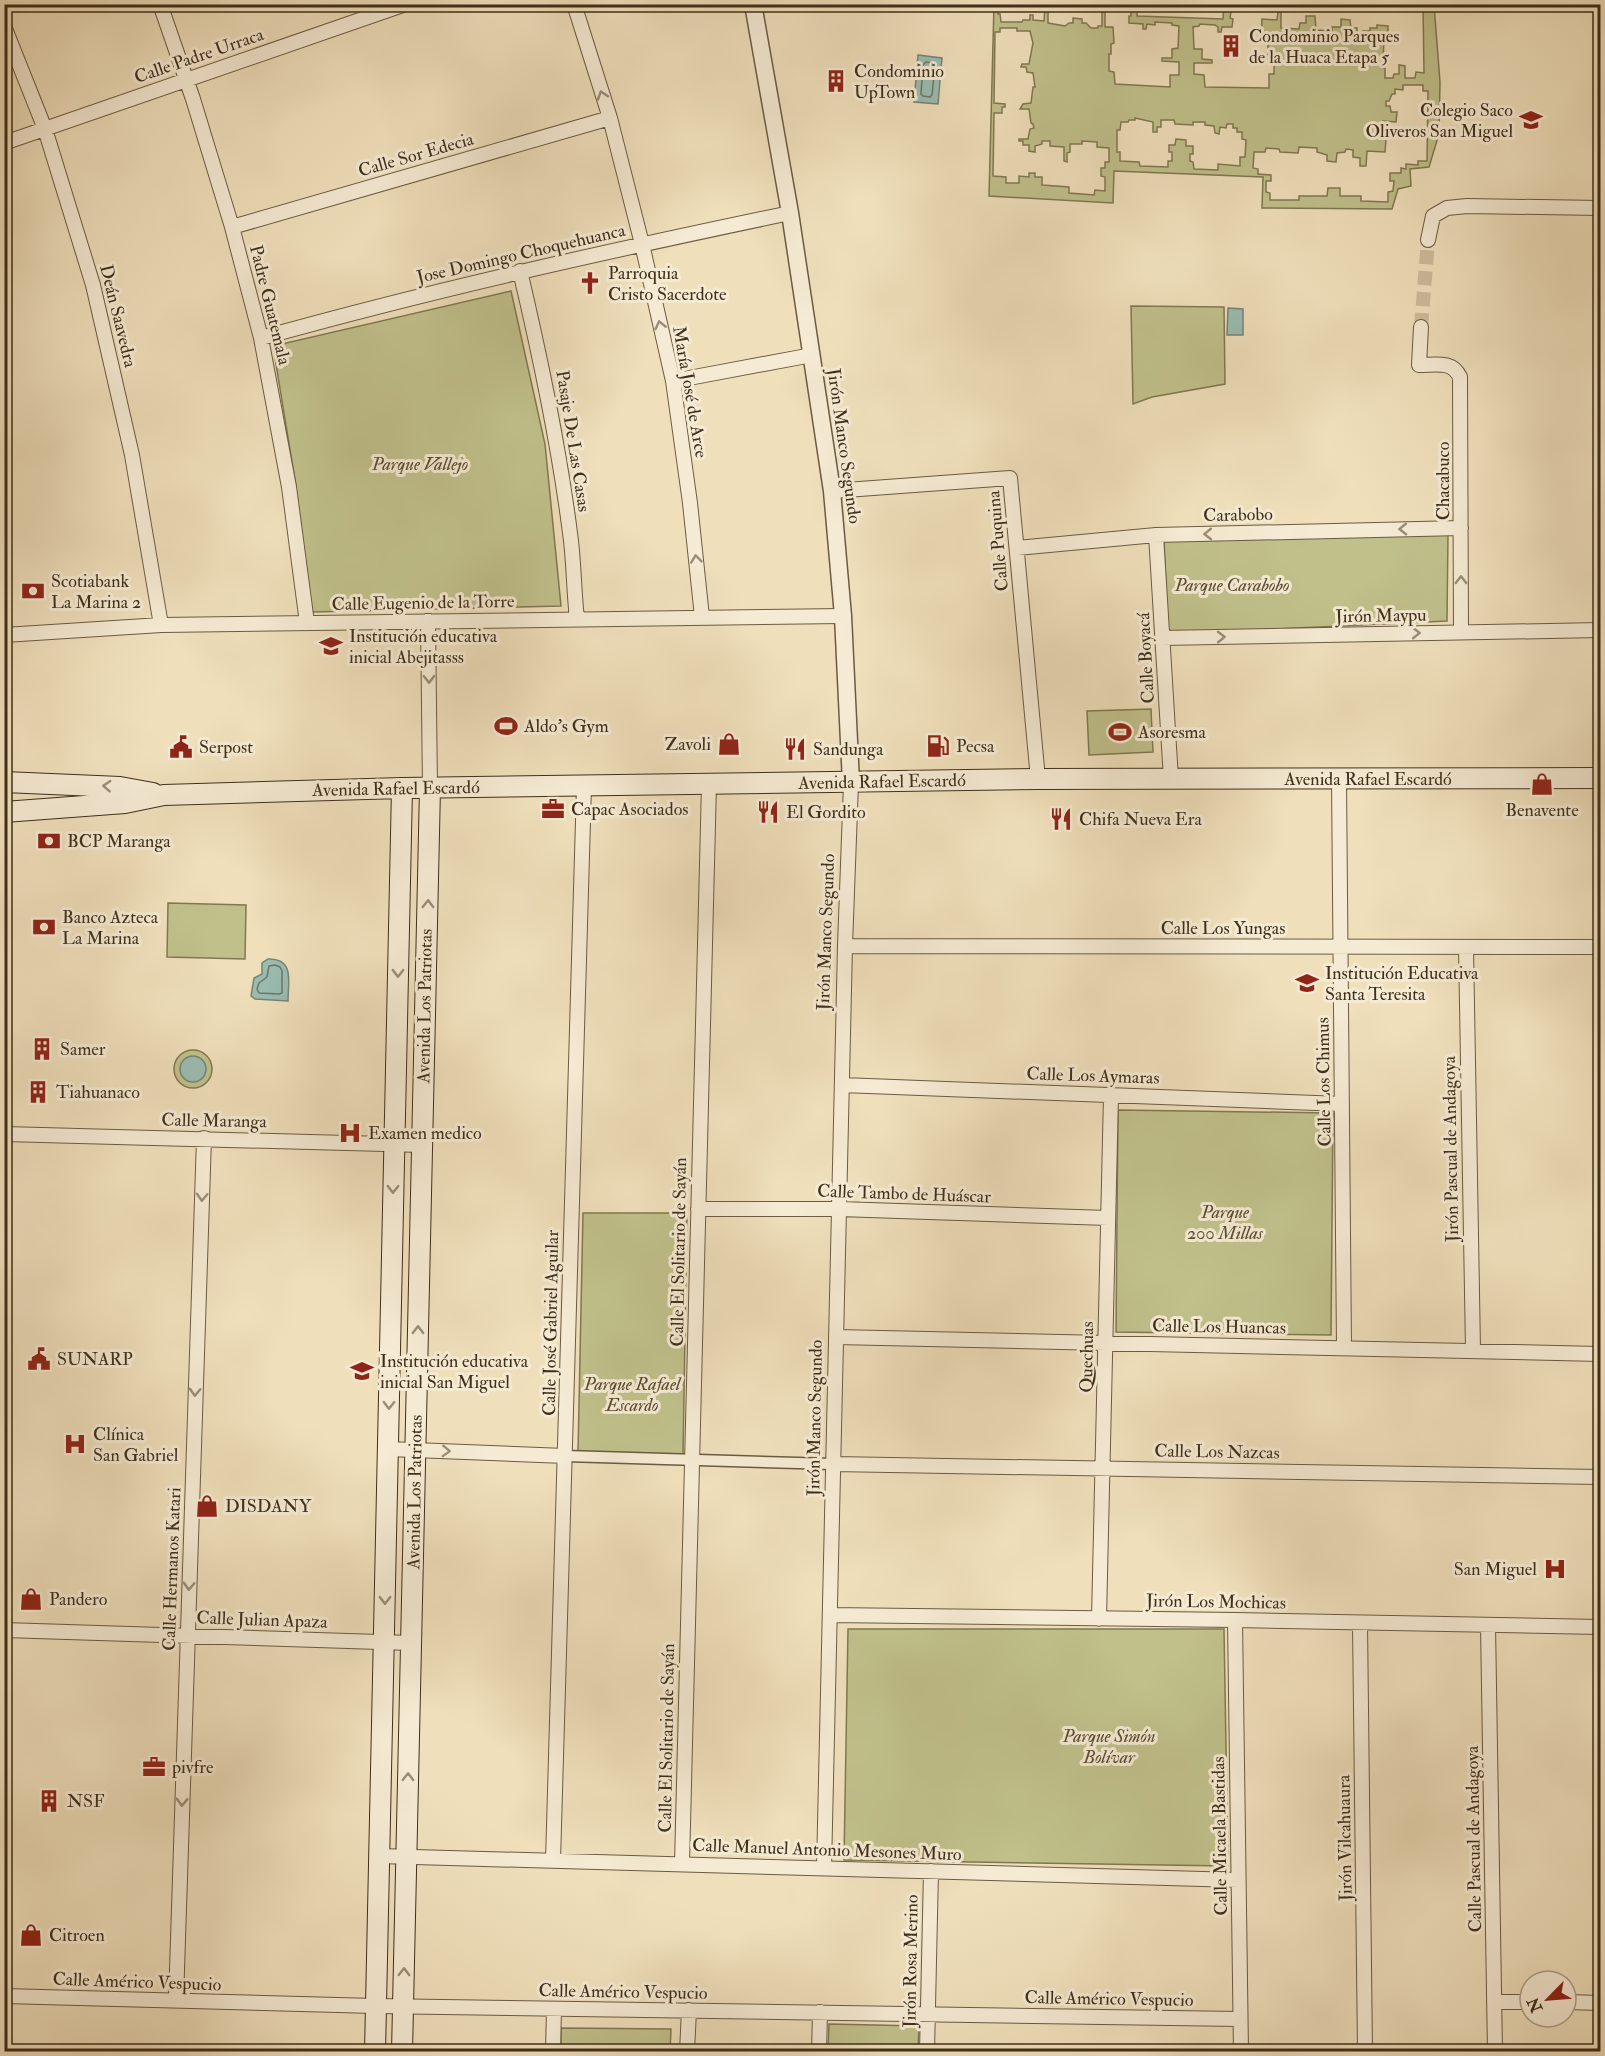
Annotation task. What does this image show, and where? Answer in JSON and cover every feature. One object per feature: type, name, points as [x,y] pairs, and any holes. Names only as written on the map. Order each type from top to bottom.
[{"type":"main road","name":"Avenida Rafael Escardó","points":[[4,812],[124,803],[164,795],[402,788],[1038,779],[1600,778]]},
{"type":"main road","name":"Avenida Rafael Escardó","points":[[4,782],[120,787],[164,795]]},
{"type":"main road","name":"Avenida Los Patriotas","points":[[375,2052],[402,788]]},
{"type":"main road","name":"Avenida Los Patriotas","points":[[402,2052],[430,788]]},
{"type":"street","name":"Padre Guatemala","points":[[160,4],[187,79],[232,227],[261,338],[289,487],[307,623]]},
{"type":"street","name":"Calle Padre Urraca","points":[[4,143],[406,4]]},
{"type":"street","name":"María José de Arce","points":[[574,4],[610,118],[673,381],[690,503],[702,617]]},
{"type":"street","name":"Jirón Manco Segundo","points":[[753,4],[790,213],[832,491],[843,616],[851,783],[845,946],[824,1868]]},
{"type":"street","name":"Deán Saavedra","points":[[4,26],[45,129],[93,285],[132,455],[161,625]]},
{"type":"street","name":"Calle Sor Edecia","points":[[232,227],[610,118]]},
{"type":"street","points":[[1428,240],[1433,216],[1441,210],[1454,207],[1600,208]]},
{"type":"street","name":"Jose Domingo Choquehuanca","points":[[261,338],[520,271],[790,213]]},
{"type":"street","name":"Pasaje De Las Casas","points":[[520,271],[556,441],[571,541],[577,619]]},
{"type":"street","name":"Chacabuco","points":[[1421,327],[1419,365],[1450,365],[1456,369],[1460,377],[1461,632]]},
{"type":"street","points":[[673,381],[812,355]]},
{"type":"street","name":"Calle Puquina","points":[[832,491],[1010,478],[1038,779]]},
{"type":"street","name":"Carabobo","points":[[1017,548],[1156,535],[1461,528]]},
{"type":"street","name":"Calle Boyacá","points":[[1156,535],[1171,779]]},
{"type":"street","name":"Calle Eugenio de la Torre","points":[[4,635],[161,625],[843,616]]},
{"type":"street","points":[[428,621],[430,788]]},
{"type":"street","name":"Jirón Maypu","points":[[1162,638],[1600,630]]},
{"type":"street","name":"Calle Los Chimus","points":[[1339,779],[1344,1348]]},
{"type":"street","name":"Calle El Solitario de Sayán","points":[[682,1864],[709,784]]},
{"type":"street","name":"Calle José Gabriel Aguilar","points":[[553,1861],[584,786]]},
{"type":"street","name":"Calle Los Yungas","points":[[845,946],[1600,947]]},
{"type":"street","name":"Jirón Pascual de Andagoya","points":[[1466,947],[1473,1350]]},
{"type":"street","name":"Calle Los Aymaras","points":[[842,1085],[1342,1104]]},
{"type":"street","name":"Quechuas","points":[[1099,1619],[1111,1095]]},
{"type":"street","name":"Calle Maranga","points":[[4,1134],[422,1145]]},
{"type":"street","name":"Calle Hermanos Katari","points":[[176,2001],[204,1138]]},
{"type":"street","name":"Calle Tambo de Huáscar","points":[[699,1209],[839,1209],[1108,1218]]},
{"type":"street","name":"Calle Los Huancas","points":[[836,1336],[1600,1354]]},
{"type":"street","points":[[388,1449],[833,1464]]},
{"type":"street","name":"Calle Los Nazcas","points":[[833,1464],[1600,1477]]},
{"type":"street","name":"Jirón Los Mochicas","points":[[830,1615],[1235,1620],[1600,1628]]},
{"type":"street","name":"Calle Micaela Bastidas","points":[[1235,1620],[1241,2052]]},
{"type":"street","name":"Jirón Vilcahuaura","points":[[1360,1623],[1365,2052]]},
{"type":"street","name":"Calle Pascual de Andagoya","points":[[1488,1625],[1495,2052]]},
{"type":"street","name":"Calle Julian Apaza","points":[[4,1630],[411,1643]]},
{"type":"street","name":"Calle Manuel Antonio Mesones Muro","points":[[379,1856],[1238,1880]]},
{"type":"street","name":"Jirón Rosa Merino","points":[[927,2052],[931,1871]]},
{"type":"street","name":"Calle Américo Vespucio","points":[[4,1996],[375,2006],[1240,2019]]},
{"type":"street","points":[[1494,2002],[1518,2002]]},
{"type":"street","points":[[1578,2002],[1600,2003]]},
{"type":"street","points":[[553,2052],[554,2009]]},
{"type":"street","points":[[687,2052],[689,2010]]},
{"type":"street","points":[[819,2052],[820,2012]]},
{"type":"green space","points":[[994,5],[998,5],[1001,22],[1022,22],[1030,20],[1030,15],[1033,15],[1033,20],[1044,21],[1045,8],[1048,8],[1048,23],[1065,26],[1073,23],[1073,18],[1082,19],[1082,23],[1086,23],[1091,28],[1102,26],[1102,12],[1105,12],[1105,27],[1113,27],[1114,43],[1111,44],[1111,54],[1109,54],[1109,71],[1114,72],[1115,84],[1170,87],[1170,75],[1179,75],[1179,62],[1162,61],[1162,58],[1172,58],[1172,49],[1178,48],[1179,26],[1172,25],[1172,23],[1155,22],[1155,25],[1147,24],[1146,29],[1143,29],[1143,24],[1129,23],[1131,9],[1137,5],[1137,16],[1223,19],[1224,5],[1228,5],[1228,10],[1231,11],[1230,18],[1233,19],[1232,27],[1222,27],[1221,32],[1218,32],[1218,27],[1215,25],[1200,24],[1193,27],[1194,49],[1202,49],[1202,59],[1212,60],[1212,63],[1194,63],[1194,74],[1204,75],[1205,87],[1269,88],[1269,74],[1274,74],[1274,59],[1268,59],[1268,43],[1261,42],[1262,19],[1277,20],[1278,12],[1281,12],[1281,28],[1299,29],[1300,23],[1306,23],[1306,16],[1315,16],[1316,30],[1332,31],[1332,27],[1341,27],[1341,19],[1350,20],[1351,28],[1357,28],[1357,34],[1370,31],[1370,28],[1377,28],[1377,25],[1388,26],[1388,34],[1384,34],[1385,78],[1393,78],[1394,74],[1399,74],[1399,65],[1405,66],[1405,78],[1415,78],[1416,72],[1424,73],[1423,5],[1434,5],[1440,82],[1439,134],[1429,167],[1410,169],[1411,186],[1398,189],[1392,209],[1262,208],[1263,177],[1114,171],[1113,203],[989,196]],"holes":[[[1000,28],[1030,31],[1033,43],[1029,64],[1022,64],[1021,67],[1026,67],[1027,72],[1033,73],[1035,87],[1033,87],[1031,103],[1023,104],[1020,109],[1029,109],[1034,128],[1030,129],[1028,139],[1019,139],[1019,141],[1023,141],[1023,145],[1029,145],[1029,151],[1035,152],[1035,146],[1042,144],[1042,141],[1050,141],[1050,146],[1064,147],[1064,161],[1067,162],[1070,144],[1082,144],[1082,141],[1097,142],[1097,147],[1109,148],[1109,162],[1105,162],[1105,168],[1101,168],[1101,176],[1105,177],[1105,191],[1095,190],[1094,195],[1069,193],[1069,187],[1042,185],[1042,177],[1035,177],[1035,173],[1029,173],[1029,177],[1019,176],[1019,183],[1006,183],[1006,177],[993,176],[994,113],[1002,113],[1002,107],[1005,107],[1005,104],[994,103],[995,32],[1000,32]],[[1403,85],[1423,85],[1423,91],[1428,91],[1427,161],[1418,161],[1418,165],[1406,164],[1406,169],[1401,168],[1401,173],[1390,173],[1390,181],[1394,181],[1393,191],[1388,192],[1388,202],[1361,201],[1361,196],[1340,196],[1340,188],[1328,188],[1327,196],[1299,196],[1299,200],[1270,200],[1270,193],[1266,192],[1266,181],[1271,181],[1271,175],[1258,174],[1258,169],[1253,168],[1254,152],[1265,152],[1266,148],[1298,153],[1299,147],[1317,148],[1317,152],[1327,155],[1327,161],[1336,162],[1337,153],[1345,152],[1346,149],[1353,150],[1353,157],[1360,158],[1360,166],[1366,166],[1367,151],[1385,152],[1386,139],[1382,138],[1383,121],[1396,122],[1397,112],[1391,112],[1390,106],[1386,106],[1386,101],[1389,101],[1392,94],[1395,94],[1395,89],[1403,90]],[[1135,118],[1153,122],[1153,132],[1157,132],[1157,127],[1161,127],[1161,120],[1174,120],[1175,124],[1193,125],[1193,122],[1205,122],[1205,125],[1214,126],[1215,133],[1219,134],[1220,127],[1226,128],[1227,124],[1233,124],[1233,128],[1237,128],[1237,132],[1242,132],[1242,139],[1246,140],[1245,157],[1240,157],[1240,166],[1218,164],[1218,170],[1194,169],[1193,162],[1190,161],[1193,146],[1186,146],[1186,140],[1176,139],[1175,145],[1169,145],[1172,161],[1168,161],[1168,167],[1140,166],[1139,162],[1120,161],[1120,152],[1117,152],[1117,130],[1120,130],[1121,122],[1135,120]]]},
{"type":"green space","name":"Parque Vallejo","points":[[511,291],[545,444],[561,606],[312,612],[295,480],[273,346]]},
{"type":"green space","points":[[1131,306],[1224,307],[1225,384],[1152,397],[1133,404]]},
{"type":"green space","name":"Parque Carabobo","points":[[1448,534],[1447,621],[1168,634],[1164,541]]},
{"type":"green space","name":"Asoresma","points":[[1151,709],[1153,752],[1089,755],[1087,711]]},
{"type":"green space","points":[[168,903],[246,905],[245,959],[167,957]]},
{"type":"green space","points":[[193,1050],[207,1055],[212,1069],[207,1083],[193,1088],[179,1083],[174,1069],[179,1055]]},
{"type":"green space","name":"Parque 200 Millas","points":[[1118,1110],[1333,1113],[1331,1335],[1116,1332]]},
{"type":"green space","name":"Parque Rafael Escardo","points":[[583,1213],[687,1213],[683,1456],[578,1453]]},
{"type":"green space","name":"Parque Simón Bolívar","points":[[848,1629],[1224,1629],[1228,1866],[844,1860]]},
{"type":"green space","points":[[829,2024],[919,2026],[918,2051],[828,2051]]},
{"type":"green space","points":[[561,2028],[671,2029],[670,2051],[561,2051]]},
{"type":"water","points":[[918,55],[942,58],[938,104],[914,102]]},
{"type":"water","points":[[1228,308],[1243,309],[1243,335],[1227,335]]},
{"type":"water","points":[[268,959],[283,962],[286,967],[289,979],[288,1001],[255,999],[251,996],[254,978],[262,974],[262,963]]},
{"type":"water","points":[[193,1056],[202,1060],[206,1069],[202,1078],[193,1082],[184,1078],[180,1069],[184,1060]]},
{"type":"tunnel","points":[[1421,327],[1428,240]]},
{"type":"place","name":"Condominio Parques de la Huaca Etapa 5","points":[[1231,46]]},
{"type":"place","name":"Condominio UpTown","points":[[836,81]]},
{"type":"place","name":"Colegio Saco Oliveros San Miguel","points":[[1531,120]]},
{"type":"place","name":"Parroquia Cristo Sacerdote","points":[[590,283]]},
{"type":"place","name":"Scotiabank La Marina 2","points":[[33,591]]},
{"type":"place","name":"Institución educativa inicial Abejitasss","points":[[331,646]]},
{"type":"place","name":"Aldo's Gym","points":[[506,726]]},
{"type":"place","name":"Asoresma","points":[[1120,732]]},
{"type":"place","name":"Zavoli","points":[[729,744]]},
{"type":"place","name":"Pecsa","points":[[938,746]]},
{"type":"place","name":"Serpost","points":[[181,747]]},
{"type":"place","name":"Sandunga","points":[[795,749]]},
{"type":"place","name":"Benavente","points":[[1542,784]]},
{"type":"place","name":"Capac Asociados","points":[[553,809]]},
{"type":"place","name":"El Gordito","points":[[768,812]]},
{"type":"place","name":"Chifa Nueva Era","points":[[1061,819]]},
{"type":"place","name":"BCP Maranga","points":[[49,841]]},
{"type":"place","name":"Banco Azteca La Marina","points":[[44,927]]},
{"type":"place","name":"Institución Educativa Santa Teresita","points":[[1307,983]]},
{"type":"place","name":"Samer","points":[[42,1049]]},
{"type":"place","name":"Tiahuanaco","points":[[38,1092]]},
{"type":"place","name":"Examen medico","points":[[350,1133]]},
{"type":"place","name":"SUNARP","points":[[39,1359]]},
{"type":"place","name":"Institución educativa inicial San Miguel","points":[[362,1371]]},
{"type":"place","name":"Clínica San Gabriel","points":[[75,1444]]},
{"type":"place","name":"DISDANY","points":[[207,1506]]},
{"type":"place","name":"San Miguel","points":[[1555,1569]]},
{"type":"place","name":"Pandero","points":[[31,1599]]},
{"type":"place","name":"pivfre","points":[[154,1767]]},
{"type":"place","name":"NSF","points":[[49,1801]]},
{"type":"place","name":"Citroen","points":[[31,1935]]}]
